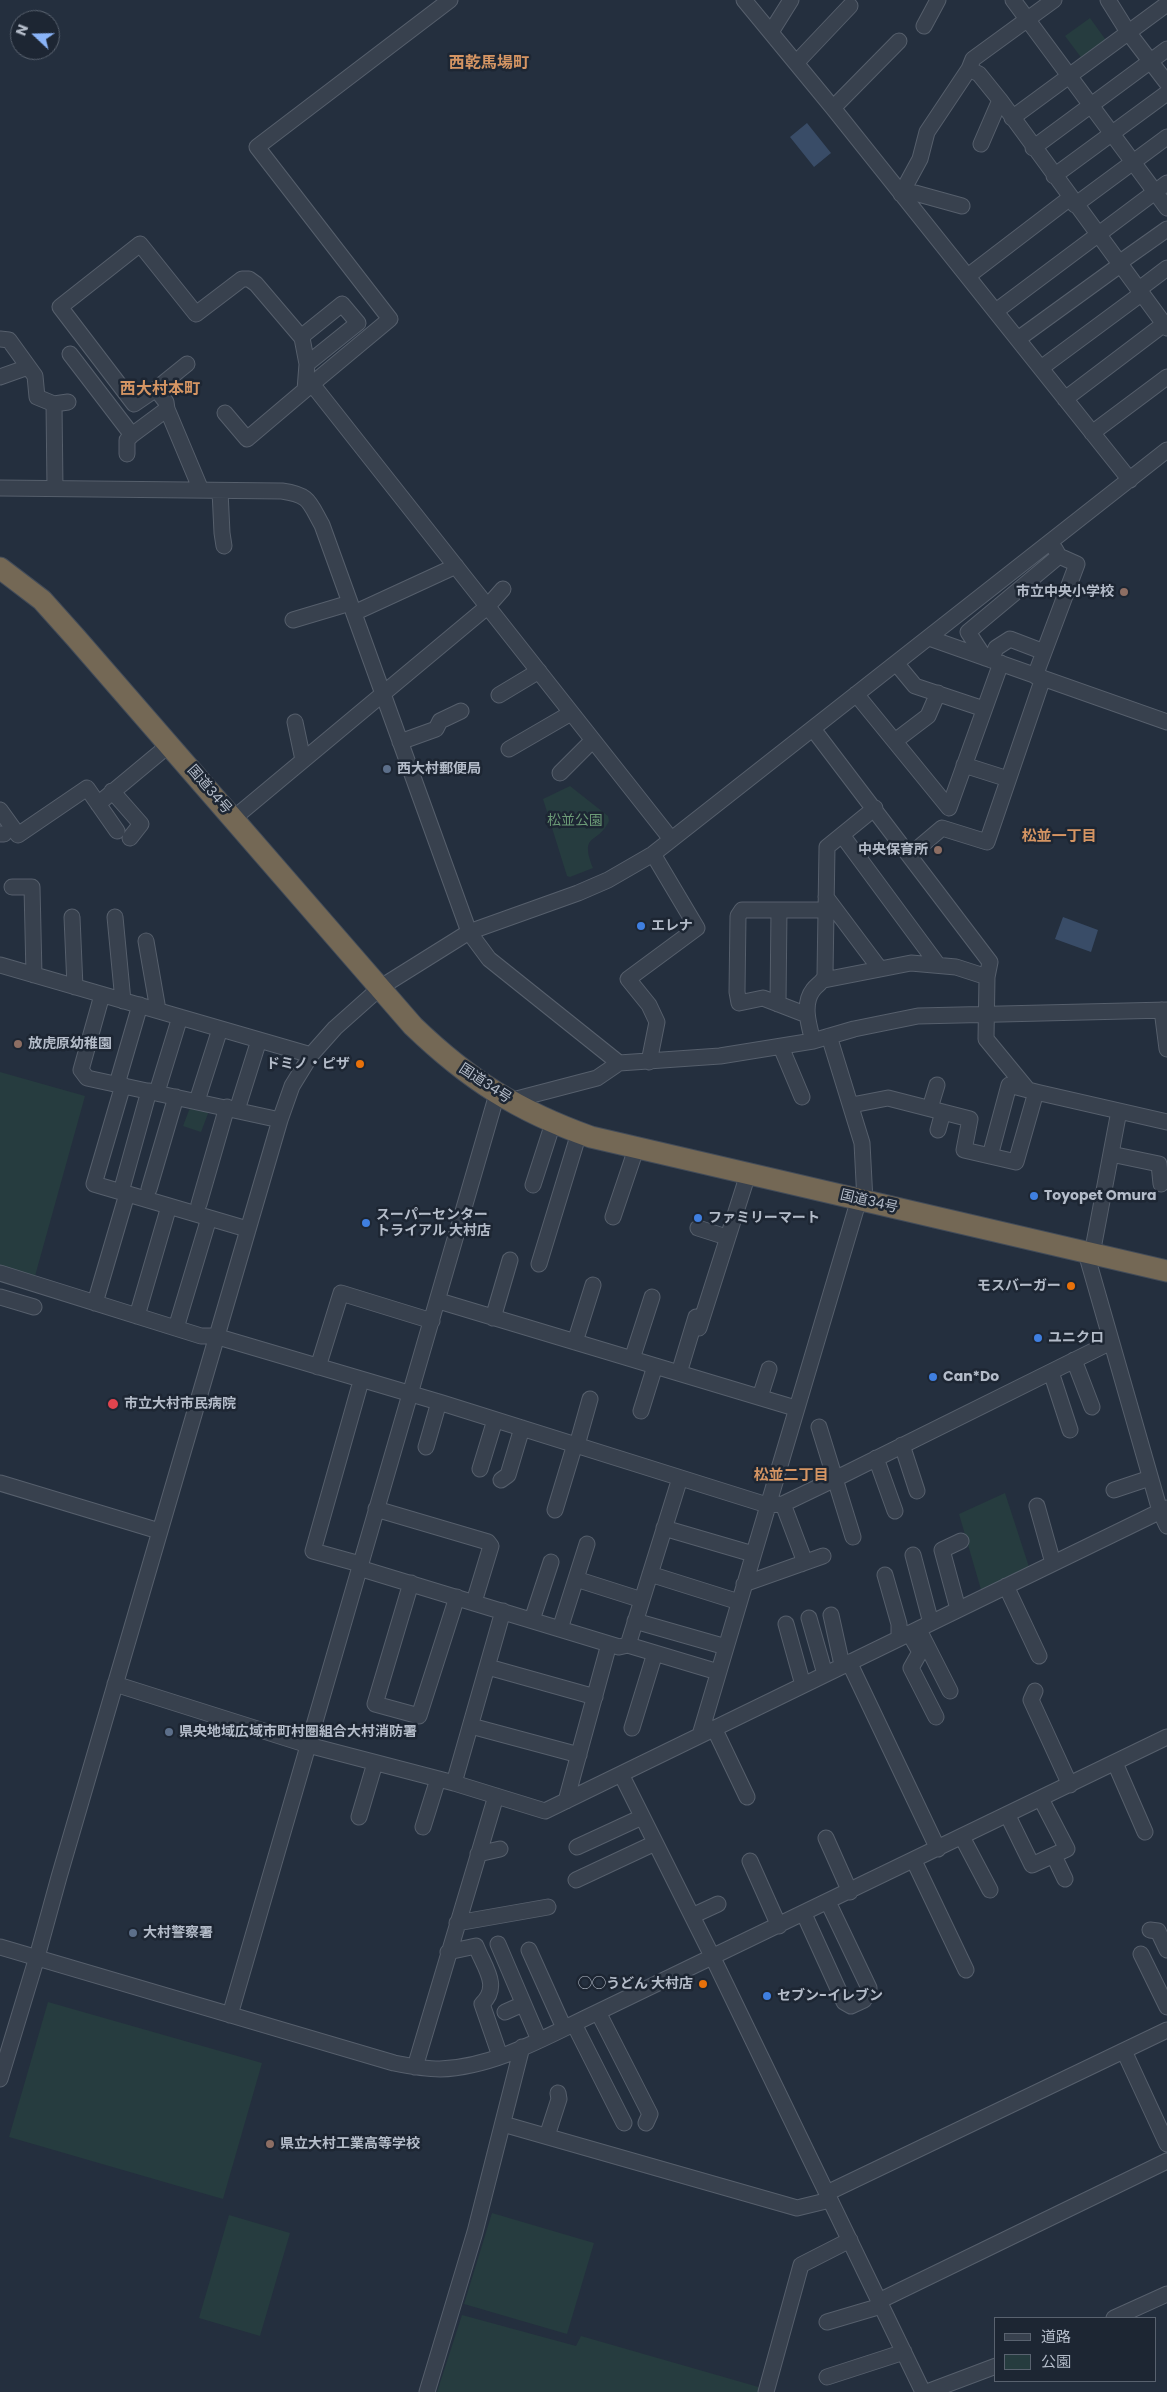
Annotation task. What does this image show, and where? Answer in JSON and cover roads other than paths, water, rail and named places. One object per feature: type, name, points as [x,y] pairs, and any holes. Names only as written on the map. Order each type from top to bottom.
[{"type":"highway","name":"国道34号","points":[[0,568],[42,600],[234,818],[413,1026],[441,1053],[503,1098],[553,1123],[579,1133],[636,1149],[1167,1270]]},
{"type":"street","points":[[225,413],[247,439],[390,319],[257,147],[450,0]]},
{"type":"street","points":[[744,0],[833,108],[1130,480]]},
{"type":"street","points":[[771,32],[791,0]]},
{"type":"street","points":[[924,26],[938,0]]},
{"type":"street","points":[[1014,0],[1090,106],[1133,162],[1161,188],[1167,208]]},
{"type":"street","points":[[901,194],[920,159],[927,132],[969,69],[973,59],[1054,0]]},
{"type":"street","points":[[1108,0],[1128,32],[1167,83]]},
{"type":"street","points":[[1012,118],[1167,4]]},
{"type":"street","points":[[796,63],[850,6]]},
{"type":"street","points":[[833,108],[899,41]]},
{"type":"street","points":[[1033,148],[1167,49]]},
{"type":"street","points":[[969,69],[979,74],[1000,100],[1072,202],[1140,292],[1164,318],[1065,399]]},
{"type":"street","points":[[1054,176],[1167,93]]},
{"type":"street","points":[[981,144],[1000,100]]},
{"type":"street","points":[[968,276],[1167,137]]},
{"type":"street","points":[[996,311],[1161,188]]},
{"type":"street","points":[[901,194],[915,193],[962,206]]},
{"type":"street","points":[[1018,339],[1167,228]]},
{"type":"street","points":[[187,364],[134,404],[60,308],[140,244],[196,314],[242,280],[248,279],[256,284],[301,337],[307,364],[309,387],[456,566],[672,839]]},
{"type":"street","points":[[1041,368],[1140,292],[1167,268]]},
{"type":"street","points":[[301,337],[342,304],[358,323],[307,364]]},
{"type":"street","points":[[0,340],[9,340],[35,376],[36,397],[61,403],[60,439],[55,488]]},
{"type":"street","points":[[70,354],[128,443]]},
{"type":"street","points":[[0,377],[28,367]]},
{"type":"street","points":[[1092,433],[1167,376]]},
{"type":"street","points":[[156,388],[166,402],[167,409],[201,490]]},
{"type":"street","points":[[128,443],[167,409]]},
{"type":"street","points":[[116,427],[128,443]]},
{"type":"street","points":[[0,2078],[37,1957],[215,1336],[280,1120],[292,1086],[311,1054],[335,1028],[381,987],[469,932],[608,880],[653,854],[1130,480],[1163,457]]},
{"type":"street","points":[[0,488],[282,491],[301,494],[310,504],[322,525],[469,932],[489,959],[619,1063]]},
{"type":"street","points":[[220,491],[224,546]]},
{"type":"street","points":[[942,828],[987,842],[1039,677],[1044,652],[1077,564],[1059,556],[1051,542]]},
{"type":"street","points":[[992,660],[968,632],[1059,556]]},
{"type":"street","points":[[293,620],[352,608],[456,566]]},
{"type":"street","points":[[234,818],[487,606],[503,589]]},
{"type":"street","points":[[929,638],[1167,722]]},
{"type":"street","points":[[910,854],[942,828],[984,709],[992,660],[996,648],[1010,639],[1044,652]]},
{"type":"street","points":[[896,663],[915,686],[984,709]]},
{"type":"street","points":[[499,695],[539,671]]},
{"type":"street","points":[[856,694],[949,808]]},
{"type":"street","points":[[895,742],[928,716],[938,694]]},
{"type":"street","points":[[400,742],[436,730],[440,721],[461,711]]},
{"type":"street","points":[[509,749],[572,713]]},
{"type":"street","points":[[294,722],[303,760]]},
{"type":"street","points":[[813,729],[910,854],[990,962],[987,977],[985,1015],[986,1039],[1032,1091]]},
{"type":"street","points":[[560,773],[593,740]]},
{"type":"street","points":[[98,804],[169,745]]},
{"type":"street","points":[[964,765],[1008,779]]},
{"type":"street","points":[[0,810],[18,835],[87,788],[123,835],[141,824],[112,792]]},
{"type":"street","points":[[824,980],[827,847],[875,808]]},
{"type":"street","points":[[842,835],[938,965]]},
{"type":"street","points":[[649,1062],[657,1022],[649,1005],[628,979],[697,928],[653,854]]},
{"type":"street","points":[[12,888],[32,888],[34,975]]},
{"type":"street","points":[[807,1016],[762,998],[739,1003],[737,992],[738,916],[742,910],[779,910],[826,903]]},
{"type":"street","points":[[826,903],[880,969]]},
{"type":"street","points":[[778,1004],[779,910]]},
{"type":"street","points":[[72,917],[75,987]]},
{"type":"street","points":[[115,917],[123,1001]]},
{"type":"street","points":[[146,941],[158,1010]]},
{"type":"street","points":[[813,1041],[807,1016],[812,991],[824,980],[911,963],[956,967],[987,977]]},
{"type":"street","points":[[0,965],[311,1054]]},
{"type":"street","points":[[102,995],[81,1070],[87,1078],[232,1108],[280,1120]]},
{"type":"street","points":[[140,1005],[94,1184],[247,1229]]},
{"type":"street","points":[[230,2015],[376,1509],[432,1322],[503,1098],[597,1078],[619,1063],[720,1056],[781,1047],[918,1016],[1165,1010],[1167,1049]]},
{"type":"street","points":[[95,1303],[153,1091],[180,1017]]},
{"type":"street","points":[[197,1101],[220,1029]]},
{"type":"street","points":[[747,1797],[707,1731],[718,1672],[795,1408],[862,1200],[862,1143],[852,1105],[829,1036]]},
{"type":"street","points":[[199,1204],[232,1108],[259,1040]]},
{"type":"street","points":[[781,1047],[802,1097]]},
{"type":"street","points":[[937,1085],[938,1130]]},
{"type":"street","points":[[990,1156],[1009,1085],[1167,1122]]},
{"type":"street","points":[[852,1105],[888,1098],[970,1119],[964,1150],[1016,1162],[1032,1091]]},
{"type":"street","points":[[149,1189],[176,1097]]},
{"type":"street","points":[[1119,1111],[1089,1253],[1111,1342],[1150,1478],[1163,1510],[1167,1526]]},
{"type":"street","points":[[533,1185],[553,1123]]},
{"type":"street","points":[[539,1264],[579,1133]]},
{"type":"street","points":[[614,1217],[636,1149]]},
{"type":"street","points":[[1111,1154],[1161,1158],[1161,1184]]},
{"type":"street","points":[[698,1228],[719,1239],[744,1173]]},
{"type":"street","points":[[699,1328],[744,1173]]},
{"type":"street","points":[[137,1316],[169,1206]]},
{"type":"street","points":[[176,1328],[209,1218]]},
{"type":"street","points":[[493,1318],[510,1260]]},
{"type":"street","points":[[0,1273],[201,1336],[215,1336],[439,1402],[767,1505],[783,1504],[1111,1342]]},
{"type":"street","points":[[575,1342],[593,1285]]},
{"type":"street","points":[[318,1367],[342,1293],[432,1322]]},
{"type":"street","points":[[0,1297],[34,1307]]},
{"type":"street","points":[[632,1359],[652,1297]]},
{"type":"street","points":[[679,1373],[701,1300]]},
{"type":"street","points":[[439,1301],[795,1408]]},
{"type":"street","points":[[1074,1360],[1092,1407]]},
{"type":"street","points":[[641,1411],[655,1366]]},
{"type":"street","points":[[760,1397],[769,1369]]},
{"type":"street","points":[[1051,1372],[1070,1430]]},
{"type":"street","points":[[359,1388],[311,1557],[360,1566],[619,1647],[628,1645],[718,1672]]},
{"type":"street","points":[[555,1510],[590,1400]]},
{"type":"street","points":[[426,1447],[439,1402]]},
{"type":"street","points":[[480,1469],[495,1420]]},
{"type":"street","points":[[819,1427],[853,1537]]},
{"type":"street","points":[[501,1480],[508,1475],[522,1428]]},
{"type":"street","points":[[902,1445],[917,1492]]},
{"type":"street","points":[[876,1458],[895,1511]]},
{"type":"street","points":[[628,1645],[680,1478]]},
{"type":"street","points":[[1114,1490],[1150,1478]]},
{"type":"street","points":[[0,1483],[159,1531]]},
{"type":"street","points":[[783,1504],[803,1557],[801,1564]]},
{"type":"street","points":[[1037,1506],[1053,1563]]},
{"type":"street","points":[[376,1509],[488,1542],[491,1546],[474,1602]]},
{"type":"street","points":[[115,1684],[308,1745],[454,1783],[545,1811],[1163,1510]]},
{"type":"street","points":[[664,1528],[753,1554]]},
{"type":"street","points":[[958,1610],[942,1550],[961,1541]]},
{"type":"street","points":[[560,1629],[587,1544]]},
{"type":"street","points":[[913,1555],[914,1631],[920,1652],[912,1668],[936,1717]]},
{"type":"street","points":[[744,1584],[823,1556]]},
{"type":"street","points":[[532,1620],[551,1562]]},
{"type":"street","points":[[650,1574],[739,1602]]},
{"type":"street","points":[[885,1574],[899,1624],[914,1631],[950,1691]]},
{"type":"street","points":[[576,1579],[642,1600]]},
{"type":"street","points":[[411,1583],[375,1704],[419,1716],[456,1597]]},
{"type":"street","points":[[1006,1586],[1039,1656]]},
{"type":"street","points":[[454,1783],[503,1611]]},
{"type":"street","points":[[831,1615],[846,1664],[938,1849]]},
{"type":"street","points":[[809,1618],[825,1674]]},
{"type":"street","points":[[635,1621],[726,1647]]},
{"type":"street","points":[[786,1624],[803,1685]]},
{"type":"street","points":[[566,1801],[609,1644]]},
{"type":"street","points":[[632,1728],[655,1653]]},
{"type":"street","points":[[488,1666],[595,1697]]},
{"type":"street","points":[[1035,1691],[1031,1700],[1070,1785]]},
{"type":"street","points":[[471,1726],[579,1755]]},
{"type":"street","points":[[0,1947],[415,2067],[439,2069],[460,2067],[500,2056],[569,2026],[1008,1816],[1167,1737]]},
{"type":"street","points":[[359,1817],[375,1763]]},
{"type":"street","points":[[1115,1763],[1145,1832]]},
{"type":"street","points":[[621,1774],[713,1958],[923,2392]]},
{"type":"street","points":[[423,1827],[438,1779]]},
{"type":"street","points":[[415,2067],[496,1796]]},
{"type":"street","points":[[1008,1816],[1032,1865],[1067,1849],[1041,1798]]},
{"type":"street","points":[[577,1847],[642,1817]]},
{"type":"street","points":[[962,1837],[990,1890]]},
{"type":"street","points":[[826,1838],[850,1892]]},
{"type":"street","points":[[576,1880],[655,1843]]},
{"type":"street","points":[[478,1854],[500,1849]]},
{"type":"street","points":[[1054,1856],[1065,1879]]},
{"type":"street","points":[[914,1860],[966,1970]]},
{"type":"street","points":[[750,1861],[779,1926]]},
{"type":"street","points":[[804,1914],[844,2002],[851,2006],[864,2000],[869,1988],[828,1902]]},
{"type":"street","points":[[692,1916],[718,1904]]},
{"type":"street","points":[[457,1923],[548,1907]]},
{"type":"street","points":[[1150,1930],[1158,1932],[1167,1950]]},
{"type":"street","points":[[498,1944],[539,2040]]},
{"type":"street","points":[[448,1952],[476,1946],[492,1986],[490,1994],[482,2004],[500,2056]]},
{"type":"street","points":[[530,1950],[569,2026],[624,2123]]},
{"type":"street","points":[[1141,1954],[1167,2007]]},
{"type":"street","points":[[506,2012],[523,2004]]},
{"type":"street","points":[[598,2012],[650,2114],[646,2123]]},
{"type":"street","points":[[503,2124],[797,2208],[828,2197],[1167,2030]]},
{"type":"street","points":[[427,2392],[475,2232],[522,2047]]},
{"type":"street","points":[[1124,2051],[1167,2144]]},
{"type":"street","points":[[547,2136],[559,2099],[558,2092]]},
{"type":"street","points":[[834,2324],[1167,2162]]},
{"type":"street","points":[[766,2392],[801,2265],[850,2240]]},
{"type":"street","points":[[1116,2317],[1167,2294]]},
{"type":"street","points":[[828,2377],[904,2352]]},
{"type":"street","points":[[927,2392],[994,2367]]},
{"type":"water","points":[[807,123],[831,153],[814,167],[790,137]]},
{"type":"water","points":[[1063,917],[1098,930],[1091,952],[1055,939]]},
{"type":"place","name":"市立中央小学校","points":[[1124,592]]},
{"type":"place","name":"西大村郵便局","points":[[387,769]]},
{"type":"place","name":"中央保育所","points":[[938,850]]},
{"type":"place","name":"エレナ","points":[[641,926]]},
{"type":"place","name":"放虎原幼稚園","points":[[18,1044]]},
{"type":"place","name":"ドミノ・ピザ","points":[[360,1064]]},
{"type":"place","name":"Toyopet Omura","points":[[1034,1196]]},
{"type":"place","name":"ファミリーマート","points":[[698,1218]]},
{"type":"place","name":"スーパーセンター トライアル 大村店","points":[[366,1223]]},
{"type":"place","name":"モスバーガー","points":[[1071,1286]]},
{"type":"place","name":"ユニクロ","points":[[1038,1338]]},
{"type":"place","name":"Can*Do","points":[[933,1377]]},
{"type":"place","name":"市立大村市民病院","points":[[113,1404]]},
{"type":"place","name":"県央地域広域市町村圏組合大村消防署","points":[[169,1732]]},
{"type":"place","name":"大村警察署","points":[[133,1933]]},
{"type":"place","name":"◯◯うどん 大村店","points":[[703,1984]]},
{"type":"place","name":"セブン-イレブン","points":[[767,1996]]},
{"type":"place","name":"県立大村工業高等学校","points":[[270,2144]]},
{"type":"district","name":"西乾馬場町","points":[[489,64]]},
{"type":"district","name":"西大村本町","points":[[160,390]]},
{"type":"district","name":"松並一丁目","points":[[1059,837]]},
{"type":"district","name":"松並二丁目","points":[[791,1476]]},
{"type":"park label","name":"松並公園","points":[[575,821]]}]
